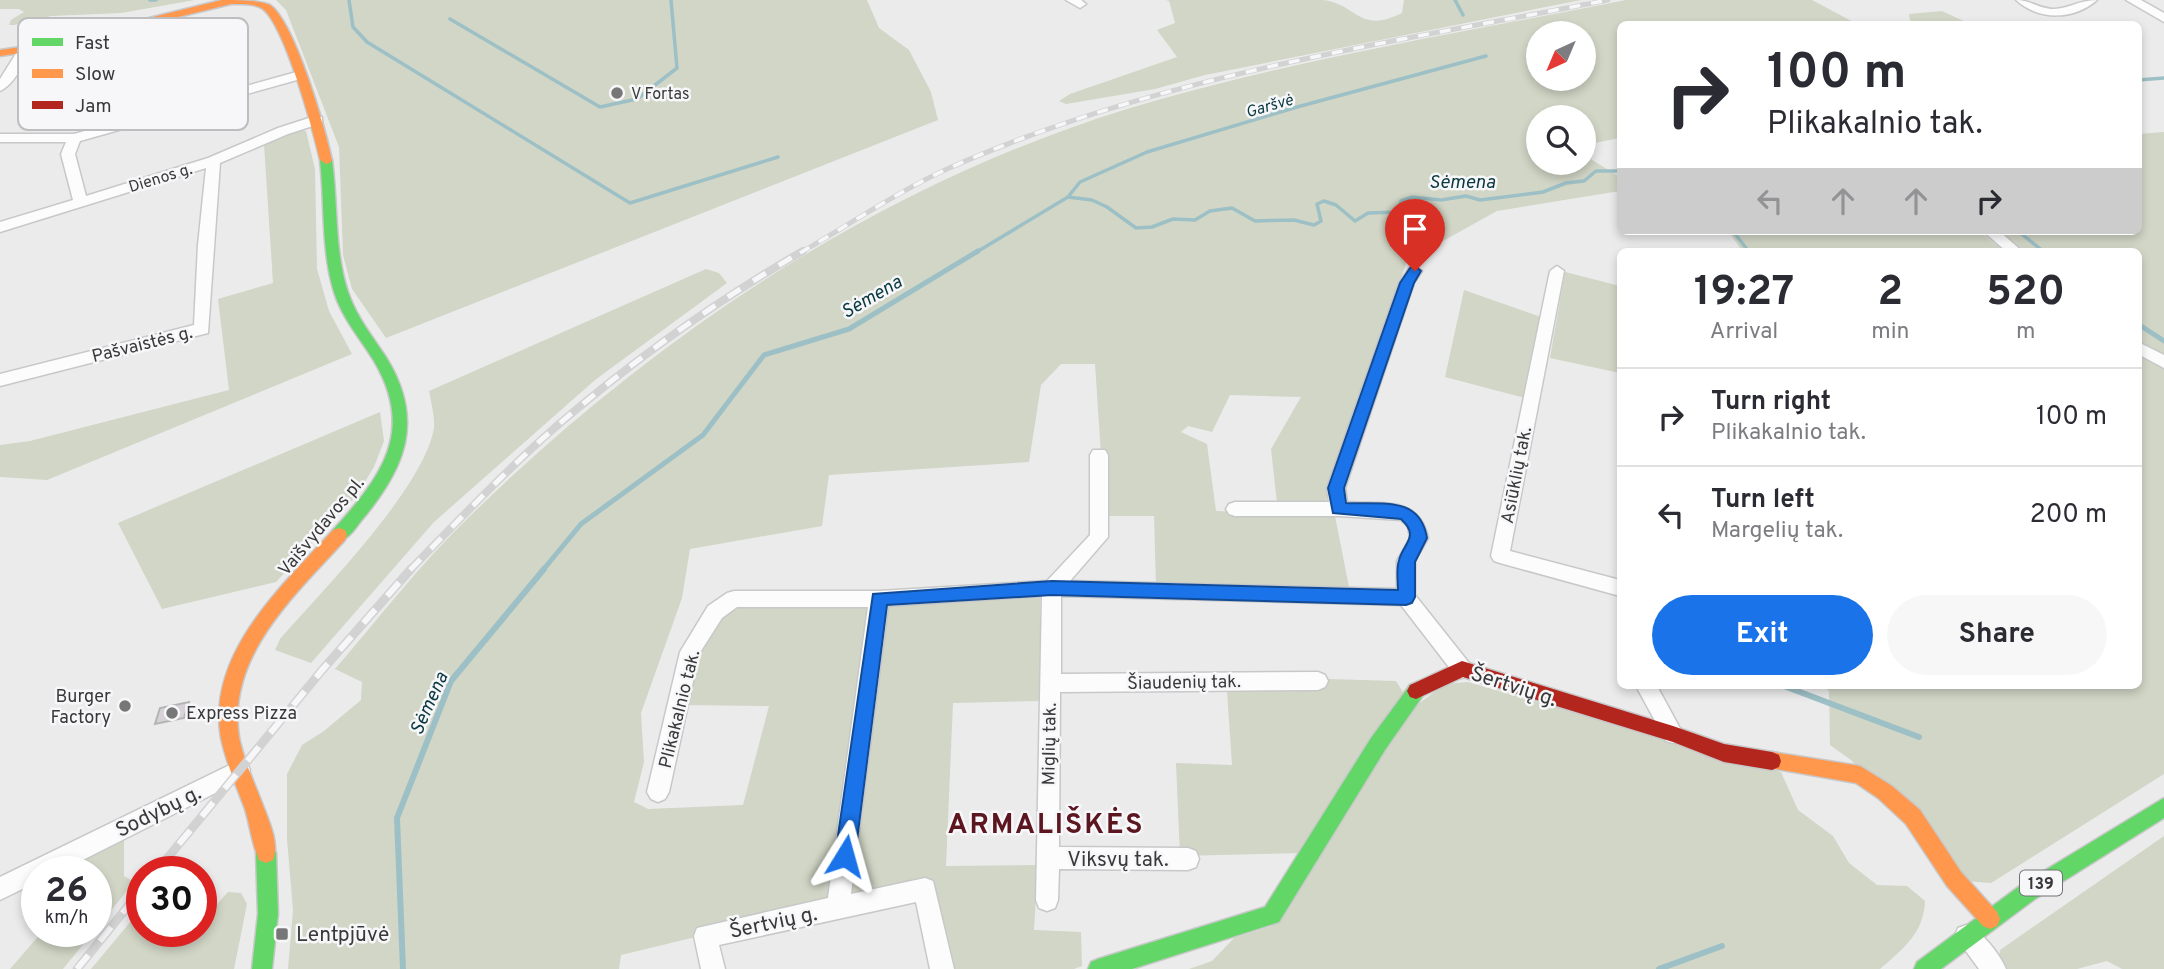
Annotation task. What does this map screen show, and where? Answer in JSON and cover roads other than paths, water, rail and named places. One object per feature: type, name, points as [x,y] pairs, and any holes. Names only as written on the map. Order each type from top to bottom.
[{"type":"main road","points":[[155,18],[230,1],[251,1]]},
{"type":"main road","name":"Vaišvydavos pl.","points":[[251,1],[268,8],[273,14],[317,120],[327,166],[331,236],[338,282],[352,320],[395,388],[402,411],[402,429],[397,452],[378,489],[272,615],[241,663],[229,701],[228,722],[240,770],[261,823],[268,862],[270,902],[262,969]]},
{"type":"main road","points":[[0,53],[18,51]]},
{"type":"main road","name":"Šertvių g.","points":[[1098,969],[1272,915],[1378,744],[1417,690],[1462,669],[1673,734],[1724,753],[1860,775],[1885,792],[1913,817],[1954,879],[1990,919]]},
{"type":"main road","name":"139","points":[[1924,969],[1966,936],[2074,861],[2164,807]]},
{"type":"street","points":[[2022,0],[2036,10],[2052,15],[2062,14],[2091,0]]},
{"type":"street","points":[[2132,0],[2164,18]]},
{"type":"street","points":[[0,87],[18,61]]},
{"type":"street","points":[[248,89],[300,75]]},
{"type":"street","name":"Dienos g.","points":[[0,227],[213,161],[283,131],[317,120]]},
{"type":"street","points":[[0,138],[74,138],[103,130]]},
{"type":"street","points":[[74,138],[68,154],[81,202]]},
{"type":"street","name":"Pašvaistės g.","points":[[0,380],[202,330],[205,245],[213,161]]},
{"type":"street","points":[[1995,235],[2011,248]]},
{"type":"street","points":[[1339,509],[1336,488],[1407,283],[1415,271]]},
{"type":"street","name":"Asiūklių tak.","points":[[1557,271],[1500,556],[1617,587]]},
{"type":"street","points":[[2142,349],[2164,362]]},
{"type":"street","points":[[1052,588],[1099,537],[1099,455]]},
{"type":"street","points":[[1235,509],[1339,509],[1405,513],[1416,523],[1419,538],[1406,561],[1406,597],[1462,669]]},
{"type":"street","name":"Plikakalnio tak.","points":[[658,792],[690,652],[715,612],[734,599],[879,599],[1052,588],[1406,597]]},
{"type":"street","name":"Miglių tak.","points":[[1047,900],[1052,588]]},
{"type":"street","points":[[838,908],[879,599]]},
{"type":"street","name":"Šiaudenių tak.","points":[[1050,683],[1318,681]]},
{"type":"street","points":[[1648,689],[1673,734]]},
{"type":"street","name":"Sodybų g.","points":[[0,889],[240,770]]},
{"type":"street","name":"Viksvų tak.","points":[[1047,858],[1188,859]]},
{"type":"street","name":"Šertvių g.","points":[[713,969],[705,936],[925,890],[942,969]]},
{"type":"street","points":[[1966,936],[1994,969]]},
{"type":"waterway","points":[[150,0],[156,0]]},
{"type":"waterway","points":[[349,0],[353,27],[367,42],[630,203],[778,157]]},
{"type":"waterway","points":[[450,19],[600,107],[637,99],[677,68],[671,0]]},
{"type":"waterway","name":"Garšvė","points":[[1455,0],[1463,15]]},
{"type":"waterway","name":"Garšvė","points":[[1068,197],[1080,182],[1147,152],[1297,107],[1486,56]]},
{"type":"waterway","name":"Sėmena","points":[[2142,80],[2164,78]]},
{"type":"waterway","name":"Sėmena","points":[[1068,197],[1092,200],[1107,207],[1136,228],[1152,227],[1173,219],[1195,220],[1210,211],[1232,208],[1255,221],[1294,220],[1314,225],[1321,221],[1317,204],[1324,201],[1336,205],[1355,221],[1368,213],[1398,212],[1401,201],[1412,197],[1441,200],[1466,196],[1480,200],[1543,192],[1566,183],[1584,181],[1596,171],[1617,171]]},
{"type":"waterway","name":"Sėmena","points":[[975,253],[1068,197]]},
{"type":"waterway","points":[[1736,235],[1746,248]]},
{"type":"waterway","points":[[2023,235],[2039,248]]},
{"type":"waterway","name":"Sėmena","points":[[543,570],[581,524],[703,435],[764,355],[849,329],[978,251]]},
{"type":"waterway","points":[[2142,327],[2164,341]]},
{"type":"waterway","name":"Sėmena","points":[[403,969],[397,818],[451,681],[544,569]]},
{"type":"waterway","points":[[1792,689],[1919,737]]},
{"type":"waterway","points":[[1659,969],[1722,946]]},
{"type":"railway","points":[[800,253],[892,198],[947,169],[1026,137],[1107,110],[1272,66],[1608,0]]},
{"type":"railway","points":[[410,570],[520,459],[588,400],[708,311],[803,251]]},
{"type":"railway","points":[[169,856],[323,669],[411,569]]},
{"type":"railway","points":[[77,969],[126,909]]},
{"type":"place","name":"V Fortas","points":[[617,93]]},
{"type":"place","name":"Burger Factory","points":[[125,706]]},
{"type":"place","name":"Express Pizza","points":[[172,713]]},
{"type":"place","name":"Lentpjūvė","points":[[282,934]]},
{"type":"district","name":"ARMALIŠKĖS","points":[[1046,823]]}]
